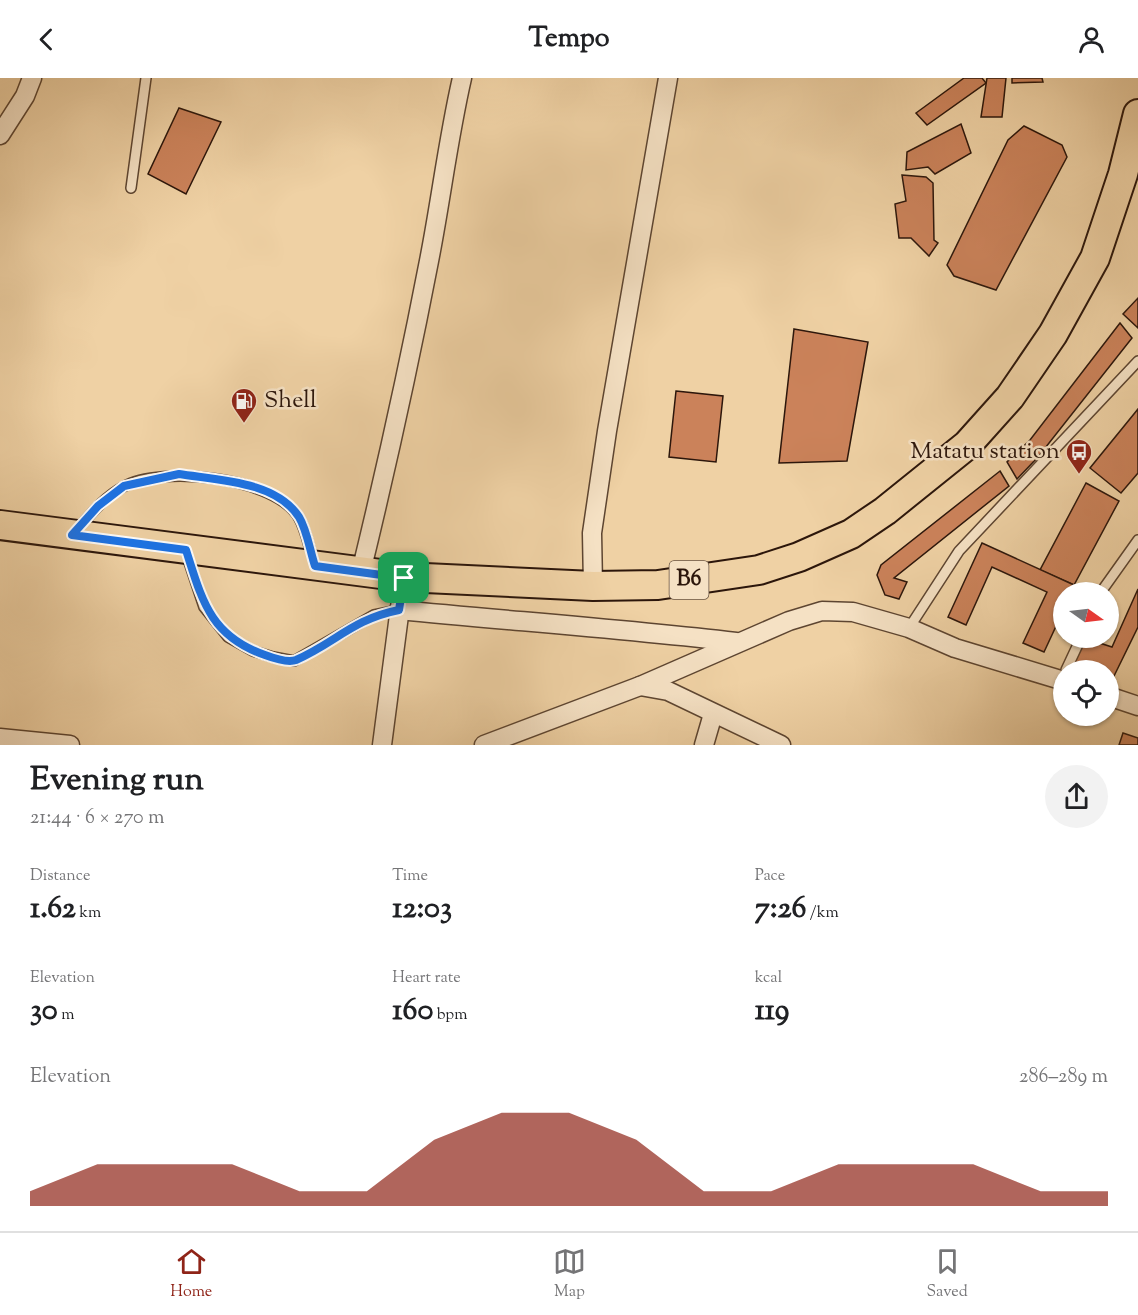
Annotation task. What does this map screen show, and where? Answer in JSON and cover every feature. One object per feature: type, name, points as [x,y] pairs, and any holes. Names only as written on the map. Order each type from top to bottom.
[{"type":"main road","name":"B6","points":[[0,525],[404,578],[593,586],[658,585],[759,570],[799,557],[851,534],[967,445],[1010,397],[1053,334],[1095,258],[1123,174],[1138,114]]},
{"type":"street","points":[[0,135],[26,96],[32,78]]},
{"type":"street","points":[[361,572],[413,341],[449,130],[462,78]]},
{"type":"street","points":[[593,586],[592,533],[607,431],[668,78]]},
{"type":"street","points":[[382,745],[404,578]]},
{"type":"street","points":[[399,610],[547,625],[602,627],[738,642]]},
{"type":"street","points":[[484,745],[640,686],[789,621],[822,611],[852,612],[909,628],[955,648],[1053,674]]},
{"type":"street","points":[[640,686],[668,691],[712,714],[782,745]]},
{"type":"street","points":[[1119,698],[1137,702]]},
{"type":"street","points":[[704,745],[712,714]]},
{"type":"street","points":[[0,738],[70,745]]},
{"type":"lane","points":[[131,188],[146,78]]},
{"type":"lane","points":[[909,628],[959,551],[1138,361]]},
{"type":"lane","points":[[72,535],[98,506],[124,486],[179,474],[246,485],[280,498],[299,517],[315,566]]},
{"type":"lane","points":[[1108,582],[1138,540]]},
{"type":"lane","points":[[186,550],[204,607],[228,637],[253,651],[273,657],[294,661],[374,615],[399,610]]},
{"type":"building","points":[[964,78],[982,78],[986,83],[927,125],[916,113]]},
{"type":"building","points":[[987,78],[1006,78],[1002,117],[981,117]]},
{"type":"building","points":[[1012,78],[1042,78],[1043,82],[1012,83]]},
{"type":"building","points":[[179,108],[221,122],[186,194],[148,174]]},
{"type":"building","points":[[961,124],[971,153],[935,174],[928,167],[906,170],[907,152]]},
{"type":"building","points":[[1024,126],[1062,145],[1067,157],[996,290],[954,276],[947,265],[1008,140]]},
{"type":"building","points":[[902,175],[926,177],[933,183],[934,240],[938,243],[929,256],[911,238],[899,238],[895,204],[906,201]]},
{"type":"building","points":[[1138,298],[1138,328],[1123,314]]},
{"type":"building","points":[[1120,323],[1132,338],[1038,457],[1017,479],[1007,462],[1030,440]]},
{"type":"building","points":[[794,329],[868,342],[847,461],[779,463]]},
{"type":"building","points":[[676,391],[723,396],[716,462],[669,457]]},
{"type":"building","points":[[1138,409],[1138,473],[1121,493],[1090,468]]},
{"type":"building","points":[[1000,471],[1009,486],[894,578],[907,582],[899,599],[885,595],[877,575],[881,565]]},
{"type":"building","points":[[1086,483],[1119,501],[1076,582],[1067,582],[1040,570]]},
{"type":"building","points":[[982,543],[1067,582],[1053,582],[1053,633],[1044,652],[1023,643],[1047,592],[992,567],[966,625],[948,617]]},
{"type":"building","points":[[1138,589],[1138,627],[1119,666],[1119,660],[1076,660],[1080,648],[1119,648],[1119,631]]},
{"type":"building","points":[[1123,733],[1138,738],[1138,745],[1119,745]]},
{"type":"place","name":"Shell","points":[[244,424]]},
{"type":"place","name":"Matatu station","points":[[1079,475]]},
{"type":"route","points":[[179,474],[246,485],[280,498],[299,517],[315,566],[404,578],[399,610],[374,615],[294,661],[253,651],[228,637],[204,607],[186,550],[72,535],[98,506],[124,486],[179,474]]}]
